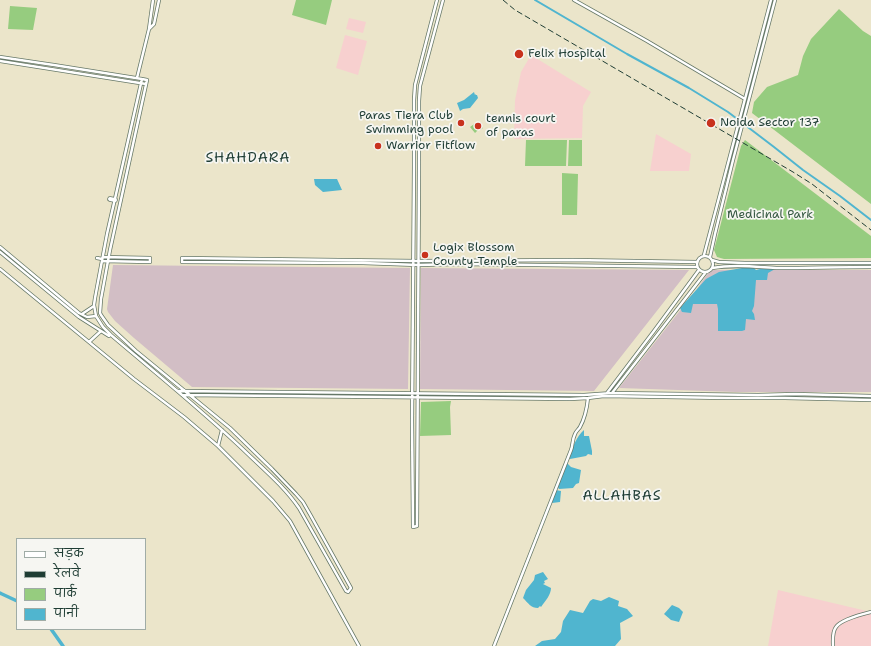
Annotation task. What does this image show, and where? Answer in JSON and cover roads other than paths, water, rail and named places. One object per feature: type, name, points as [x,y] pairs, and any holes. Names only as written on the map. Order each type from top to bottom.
[{"type":"street","points":[[137,78],[149,29],[153,0]]},
{"type":"street","points":[[149,29],[154,24],[159,0]]},
{"type":"street","points":[[437,0],[415,85],[414,104],[413,527],[417,526],[420,86],[443,0]]},
{"type":"street","points":[[574,0],[745,99]]},
{"type":"street","points":[[604,396],[698,269],[697,262],[699,258],[704,255],[771,0]]},
{"type":"street","points":[[712,268],[713,263],[711,259],[715,234],[775,0]]},
{"type":"street","points":[[149,23],[154,24]]},
{"type":"street","points":[[0,57],[137,78],[142,79],[147,80],[108,261],[101,299],[101,315],[108,325],[136,351],[230,428],[301,499],[351,588],[348,592],[346,591],[294,500],[266,471],[222,430],[115,339],[103,327],[96,316],[94,306],[113,199],[142,79]]},
{"type":"street","points":[[0,61],[146,84]]},
{"type":"street","points":[[0,247],[81,315],[89,317],[96,316]]},
{"type":"street","points":[[0,252],[79,317],[115,339]]},
{"type":"street","points":[[704,255],[720,262],[871,263]]},
{"type":"street","points":[[97,258],[108,261],[150,262],[150,258],[109,257],[102,259]]},
{"type":"street","points":[[697,262],[556,260],[413,261],[182,258],[182,262],[363,263],[413,265],[459,264],[698,269],[702,272],[706,272]]},
{"type":"street","points":[[556,260],[556,267]]},
{"type":"street","points":[[609,396],[706,272],[712,268],[871,267]]},
{"type":"street","points":[[0,270],[90,341],[134,379],[218,444],[265,493],[288,519],[358,646]]},
{"type":"street","points":[[81,315],[94,306]]},
{"type":"street","points":[[90,341],[101,331]]},
{"type":"street","points":[[177,391],[413,395]]},
{"type":"street","points":[[181,395],[588,395],[612,393],[871,400]]},
{"type":"street","points":[[418,395],[478,398],[588,398],[604,396],[758,397],[794,394],[871,396]]},
{"type":"street","points":[[494,646],[571,450],[574,437],[584,420],[588,398]]},
{"type":"street","points":[[218,444],[222,430]]},
{"type":"street","points":[[833,646],[834,632],[840,623],[871,612]]},
{"type":"water","points":[[474,92],[478,98],[470,108],[460,111],[457,103],[464,100]]},
{"type":"water","points":[[314,179],[337,179],[342,190],[323,192],[315,185]]},
{"type":"water","points":[[768,267],[775,269],[768,273],[767,280],[756,280],[754,306],[752,311],[755,320],[746,319],[745,330],[718,331],[717,304],[693,304],[691,313],[682,312],[680,308],[706,279],[719,272],[742,268],[754,268],[756,270]]},
{"type":"water","points":[[584,430],[584,436],[589,436],[592,455],[588,454],[586,456],[570,459],[569,457],[575,442]]},
{"type":"water","points":[[567,463],[571,467],[581,470],[579,483],[573,488],[559,489],[557,486]]},
{"type":"water","points":[[556,490],[561,491],[560,502],[552,503]]},
{"type":"water","points":[[543,572],[548,579],[544,581],[545,583],[543,584],[551,588],[551,591],[541,607],[536,608],[530,605],[523,598],[526,590],[534,580],[535,575]]},
{"type":"water","points":[[609,597],[619,601],[618,606],[627,609],[633,616],[620,623],[621,639],[615,646],[535,646],[542,641],[555,639],[561,632],[563,621],[570,610],[583,613],[590,601],[593,599],[601,601]]},
{"type":"water","points":[[672,605],[679,608],[683,612],[679,622],[671,620],[664,614]]},
{"type":"waterway","points":[[535,0],[728,112],[871,220]]},
{"type":"waterway","points":[[0,593],[16,601]]},
{"type":"waterway","points":[[52,630],[63,646]]},
{"type":"railway","points":[[503,0],[515,10],[793,172],[812,184],[871,230]]},
{"type":"place","name":"Felix Hospital","points":[[519,54]]},
{"type":"place","name":"Paras Tiera Club Swimming pool","points":[[461,123]]},
{"type":"place","name":"Noida Sector 137","points":[[711,123]]},
{"type":"place","name":"tennis court of paras","points":[[478,126]]},
{"type":"place","name":"Warrior Fitflow","points":[[378,146]]},
{"type":"place","name":"Logix Blossom County Temple","points":[[425,255]]},
{"type":"district","name":"SHAHDARA","points":[[248,158]]},
{"type":"district","name":"ALLAHBAS","points":[[622,496]]},
{"type":"park label","name":"Medicinal Park","points":[[770,215]]}]
